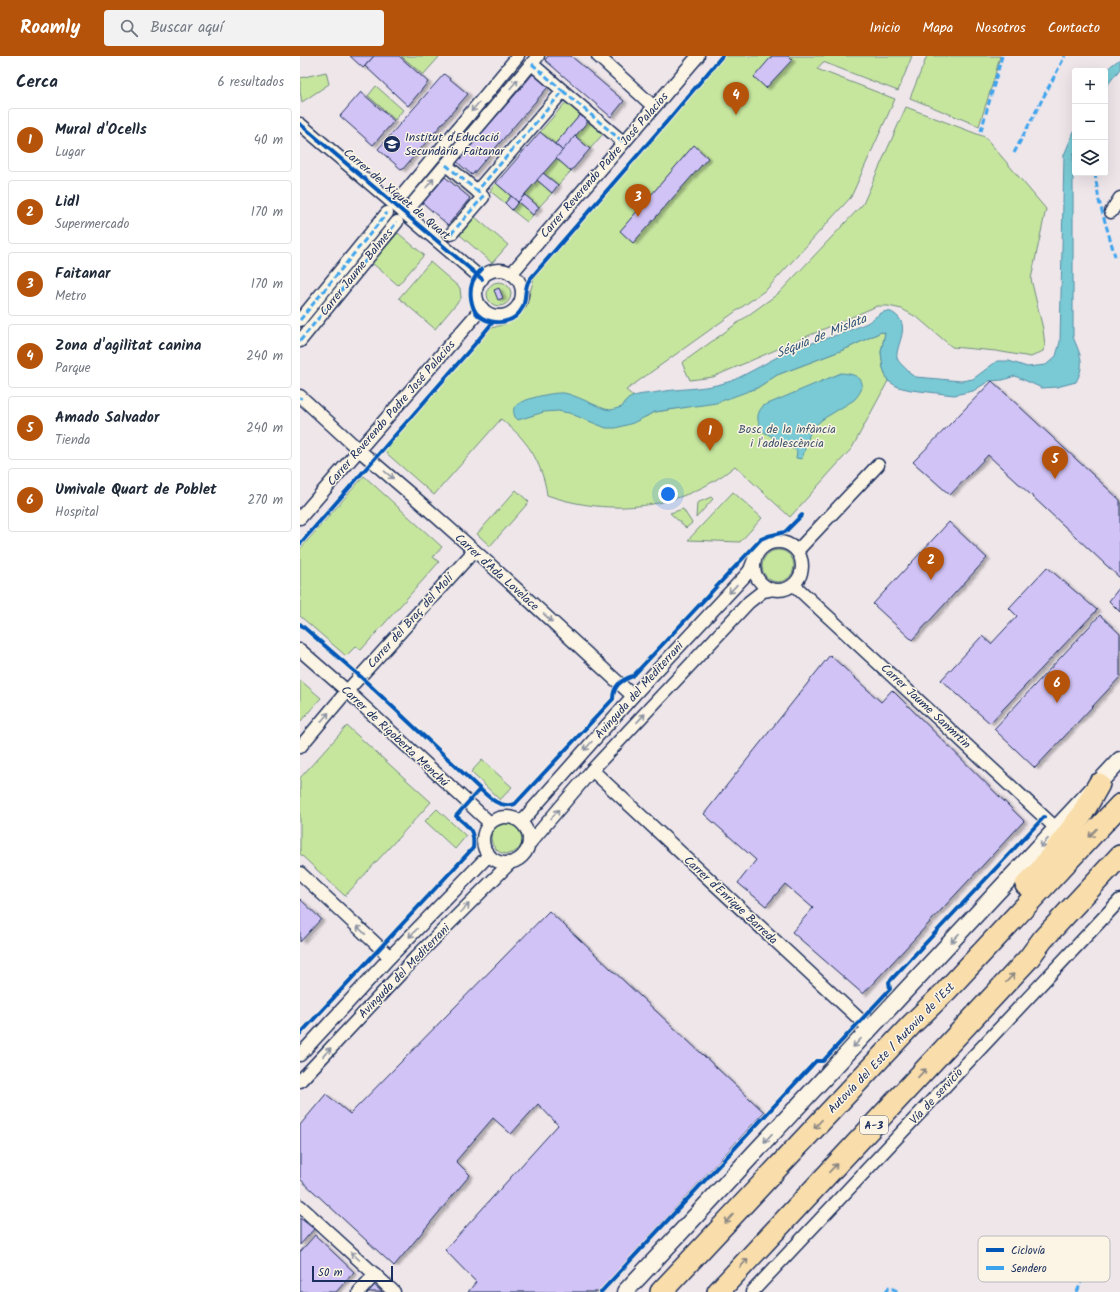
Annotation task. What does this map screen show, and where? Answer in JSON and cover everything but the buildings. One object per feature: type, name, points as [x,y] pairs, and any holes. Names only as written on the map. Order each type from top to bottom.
[{"type":"highway","points":[[912,1024],[936,984],[1038,873],[1081,816],[1099,784]]},
{"type":"highway","name":"Autovía del Este / Autovia de l'Est","points":[[661,1292],[1120,805]]},
{"type":"highway","name":"A-3","points":[[718,1292],[1029,958],[1043,939],[1120,856]]},
{"type":"highway","points":[[1029,958],[1051,947],[1120,875]]},
{"type":"street","name":"Carrer Jaume Balmes","points":[[300,320],[518,56]]},
{"type":"street","points":[[598,56],[654,107]]},
{"type":"street","name":"Carrer Reverendo Padre José Palacios","points":[[511,274],[698,56]]},
{"type":"street","name":"Carrer Jaume Balmes","points":[[300,341],[401,217],[535,60]]},
{"type":"street","points":[[535,60],[563,90],[623,142]]},
{"type":"street","points":[[476,191],[563,90]]},
{"type":"street","name":"Carrer del Xiquet de Quart","points":[[300,124],[401,217],[482,279]]},
{"type":"street","points":[[446,165],[483,196],[451,234]]},
{"type":"street","points":[[1120,198],[1111,212],[1120,206]]},
{"type":"street","points":[[499,270],[511,274],[517,279],[521,286],[521,301],[517,308],[511,313],[503,316],[495,316],[488,313],[482,308],[477,296],[478,284],[492,271],[499,270]]},
{"type":"street","name":"Carrer Reverendo Padre José Palacios","points":[[300,518],[482,308]]},
{"type":"street","name":"Carrer d'Ada Lovelace","points":[[300,397],[474,550],[633,696]]},
{"type":"street","points":[[797,551],[878,465]]},
{"type":"street","points":[[778,542],[792,546],[797,551],[801,558],[802,572],[799,579],[794,584],[783,591],[769,590],[762,586],[754,573],[753,564],[759,550],[771,543],[778,542]]},
{"type":"street","name":"Carrer del Braç del Molí","points":[[300,747],[347,691],[474,550]]},
{"type":"street","name":"Avinguda del Mediterrani","points":[[521,822],[633,696],[745,576],[750,570],[755,557]]},
{"type":"street","name":"Carrer Jaume Sanmrtin","points":[[794,584],[1057,828]]},
{"type":"street","name":"Avinguda del Mediterrani","points":[[529,844],[592,770],[749,602],[763,590],[769,590]]},
{"type":"street","name":"Carrer de Rigoberta Menchú","points":[[300,650],[347,691],[490,823]]},
{"type":"street","points":[[624,1292],[1120,760]]},
{"type":"street","name":"Carrer d'Enrique Barreda","points":[[592,770],[870,1029]]},
{"type":"street","points":[[505,817],[516,819],[521,822],[528,832],[529,844],[527,851],[523,856],[510,863],[496,861],[485,850],[484,836],[486,829],[490,823],[505,817]]},
{"type":"street","name":"Avinguda del Mediterrani","points":[[300,1055],[390,957],[489,855]]},
{"type":"street","name":"Avinguda del Mediterrani","points":[[300,1081],[417,956],[510,863]]},
{"type":"street","points":[[300,873],[390,957]]},
{"type":"street","name":"Vía de servicio","points":[[752,1292],[1120,900]]},
{"type":"street","points":[[300,1206],[394,1292]]},
{"type":"street","points":[[358,1292],[375,1274]]},
{"type":"green space","points":[[401,56],[438,56],[439,57],[423,75]]},
{"type":"green space","name":"Bosc de la infància i l'adolescència","points":[[725,56],[912,56],[898,91],[823,62],[817,69],[895,99],[851,197],[767,289],[626,390],[633,396],[645,417],[655,412],[675,409],[757,388],[777,375],[848,348],[881,332],[885,333],[881,352],[883,368],[888,381],[852,448],[790,517],[735,466],[714,481],[692,492],[669,500],[645,505],[620,507],[596,506],[571,502],[547,495],[542,474],[536,459],[519,435],[501,419],[434,495],[384,451],[492,328],[511,322],[518,317],[526,307],[534,278]]},
{"type":"green space","points":[[927,56],[1000,56],[979,126],[910,98]]},
{"type":"green space","points":[[326,72],[329,84],[302,102],[300,78]]},
{"type":"green space","points":[[376,86],[403,110],[395,120],[368,96]]},
{"type":"green space","points":[[566,102],[580,115],[555,144],[540,132]]},
{"type":"green space","points":[[906,107],[985,137],[1046,209],[1031,279],[1043,329],[1045,346],[1043,351],[1031,357],[996,351],[952,347],[918,318],[902,309],[888,306],[877,306],[713,377],[690,380],[682,363],[779,293],[863,204]]},
{"type":"green space","points":[[588,121],[603,134],[590,149],[575,136]]},
{"type":"green space","points":[[556,158],[571,171],[558,185],[543,173]]},
{"type":"green space","points":[[537,180],[552,193],[539,207],[525,195]]},
{"type":"green space","points":[[496,183],[511,196],[505,203],[490,191]]},
{"type":"green space","points":[[518,202],[533,215],[527,222],[512,210]]},
{"type":"green space","points":[[475,217],[508,245],[492,263],[460,235]]},
{"type":"green space","points":[[398,233],[424,255],[398,285],[372,263]]},
{"type":"green space","points":[[430,262],[460,288],[461,298],[435,329],[399,298]]},
{"type":"green space","points":[[499,282],[504,283],[510,289],[510,299],[504,305],[499,306],[494,305],[488,299],[487,294],[488,289],[494,283]]},
{"type":"green space","points":[[364,476],[442,547],[433,557],[439,562],[361,650],[356,646],[346,656],[300,616],[300,549]]},
{"type":"green space","points":[[516,490],[529,502],[490,546],[477,534]]},
{"type":"green space","points":[[733,492],[762,518],[740,542],[688,540]]},
{"type":"green space","points":[[711,497],[713,499],[696,518],[697,503]]},
{"type":"green space","points":[[683,509],[692,523],[686,528],[670,513]]},
{"type":"green space","points":[[778,550],[789,555],[794,566],[789,577],[778,582],[767,577],[762,566],[767,555]]},
{"type":"green space","points":[[300,680],[321,698],[300,722]]},
{"type":"green space","points":[[347,726],[431,802],[345,896],[300,854],[300,778]]},
{"type":"green space","points":[[482,760],[512,787],[500,800],[471,772]]},
{"type":"green space","points":[[437,809],[466,836],[455,849],[425,821]]},
{"type":"green space","points":[[507,822],[516,825],[520,829],[523,838],[520,847],[516,851],[507,854],[498,851],[494,847],[491,838],[494,829],[498,825]]},
{"type":"water","points":[[1120,59],[1120,69],[1108,84],[1108,69]]},
{"type":"water","points":[[1072,136],[1073,337],[1081,359],[1081,370],[1076,382],[1057,387],[1042,388],[1015,376],[1003,380],[989,381],[973,391],[954,395],[898,387],[888,381],[883,368],[881,352],[885,333],[881,332],[848,348],[777,375],[757,388],[716,403],[655,412],[633,423],[616,428],[606,428],[569,413],[558,411],[544,412],[518,420],[515,417],[514,408],[517,405],[529,399],[553,394],[568,394],[611,410],[622,407],[627,400],[637,395],[719,385],[730,382],[790,351],[858,327],[886,311],[893,313],[902,323],[903,329],[897,358],[910,374],[916,377],[961,381],[973,379],[997,361],[1009,361],[1027,367],[1046,365],[1056,356],[1060,342],[1064,155]]},
{"type":"water","points":[[841,373],[854,375],[861,380],[862,389],[854,400],[823,419],[811,429],[802,459],[796,458],[797,451],[764,432],[758,422],[760,409],[763,406]]},
{"type":"marked path","points":[[981,131],[1002,56]]},
{"type":"marked path","points":[[1014,153],[1065,56]]},
{"type":"marked path","points":[[532,64],[563,91]]},
{"type":"marked path","points":[[451,234],[483,197],[477,191],[563,91],[623,142]]},
{"type":"marked path","points":[[446,165],[477,191]]},
{"type":"marked path","points":[[1095,176],[1099,201],[1115,256]]},
{"type":"marked path","points":[[300,320],[387,213]]},
{"type":"marked path","points":[[300,341],[397,222]]},
{"type":"marked path","points":[[1077,1292],[1081,1282]]},
{"type":"marked path","points":[[886,1292],[889,1287],[899,1292]]},
{"type":"cycle path","points":[[482,269],[477,274],[471,287],[471,299],[477,314],[492,322],[510,320],[515,317],[522,309],[524,304],[526,287],[530,279],[722,56]]},
{"type":"cycle path","points":[[300,124],[482,279]]},
{"type":"cycle path","points":[[300,544],[493,322]]},
{"type":"cycle path","points":[[300,1034],[473,848],[473,837],[470,829],[456,816],[480,789],[500,804],[515,804],[613,699],[614,690],[618,684],[633,676],[761,539],[785,532],[802,515]]},
{"type":"cycle path","points":[[300,624],[361,677],[480,789]]},
{"type":"cycle path","points":[[601,1292],[816,1061],[823,1061],[890,989],[889,982],[1044,817]]},
{"type":"place","name":"Zona d'agilitat canina","points":[[736,115]]},
{"type":"place","name":"Institut d'Educació Secundària Faitanar","points":[[392,144]]},
{"type":"place","name":"Faitanar","points":[[638,217]]},
{"type":"place","name":"Mural d'Ocells","points":[[710,451]]},
{"type":"place","name":"Amado Salvador","points":[[1055,479]]},
{"type":"place","name":"Lidl","points":[[931,580]]},
{"type":"place","name":"Umivale Quart de Poblet","points":[[1057,703]]},
{"type":"water label","name":"Séquia de Mislata","points":[[821,335]]}]
